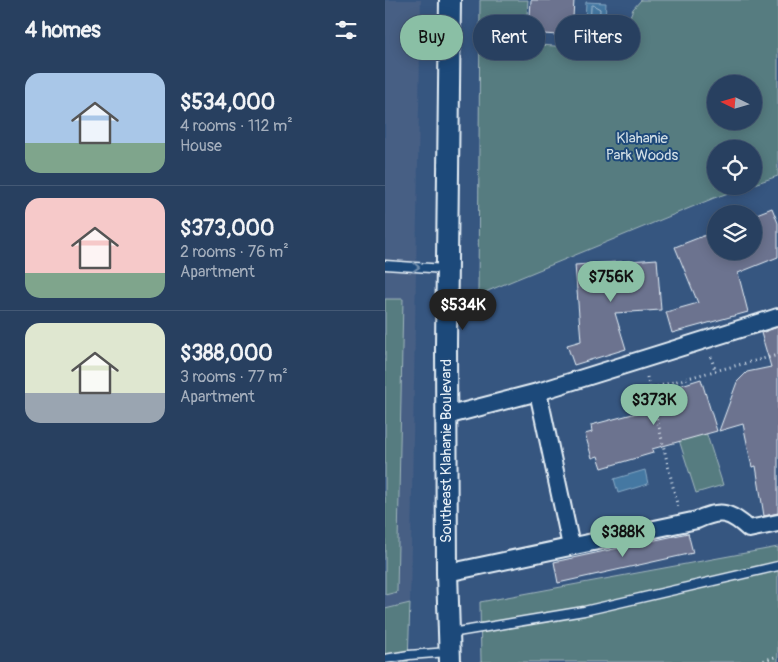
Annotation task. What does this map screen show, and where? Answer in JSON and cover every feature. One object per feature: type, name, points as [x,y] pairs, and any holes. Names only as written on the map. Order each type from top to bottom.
[{"type":"street","name":"Southeast Klahanie Boulevard","points":[[450,0],[446,269],[447,573],[450,649]]},
{"type":"street","points":[[446,416],[538,392],[778,317]]},
{"type":"street","points":[[538,392],[571,546]]},
{"type":"street","points":[[447,573],[682,523],[721,512],[737,518],[749,529],[778,523]]},
{"type":"lane","points":[[385,265],[446,269]]},
{"type":"lane","points":[[385,659],[450,649],[584,611],[778,566]]},
{"type":"path","points":[[650,389],[697,374],[741,365],[778,354]]},
{"type":"path","points":[[641,360],[650,389],[682,523]]},
{"type":"path","points":[[759,662],[778,656]]},
{"type":"shaded area","points":[[385,0],[421,0],[421,15],[400,15],[400,60],[420,60],[410,603],[385,609]]},
{"type":"green space","name":"Klahanie Park Woods","points":[[480,0],[528,0],[527,15],[480,15]]},
{"type":"green space","name":"Klahanie Park Woods","points":[[641,0],[778,0],[778,176],[762,181],[762,140],[707,140],[707,195],[722,195],[478,295],[480,60],[545,60],[545,45],[555,46],[555,60],[640,60],[640,15],[630,15]]},
{"type":"green space","points":[[385,299],[403,299],[397,592],[385,595]]},
{"type":"green space","points":[[706,432],[723,485],[696,493],[679,440]]},
{"type":"green space","points":[[778,547],[778,662],[481,662],[480,602]]},
{"type":"green space","points":[[410,603],[408,662],[385,662],[385,609]]},
{"type":"water","points":[[586,2],[606,3],[605,15],[585,15]]},
{"type":"water","points":[[645,470],[648,484],[618,493],[614,479]]},
{"type":"building","points":[[531,0],[574,0],[573,15],[555,15],[555,35],[545,34],[545,15],[530,15]]},
{"type":"building","points":[[772,208],[778,223],[778,257],[738,273],[748,312],[672,333],[666,312],[698,303],[675,247],[707,235],[707,260],[762,260],[762,212]]},
{"type":"building","points":[[657,259],[661,310],[615,313],[626,349],[574,365],[567,345],[581,341],[575,265]]},
{"type":"building","points":[[778,327],[778,513],[764,516],[756,466],[752,467],[743,424],[719,431],[737,382],[747,372],[771,367],[761,333]]},
{"type":"building","points":[[701,379],[717,431],[652,449],[653,453],[602,468],[598,456],[592,458],[585,434],[592,432],[591,425],[663,406],[659,392]]},
{"type":"building","points":[[688,533],[693,553],[558,583],[554,562]]}]
